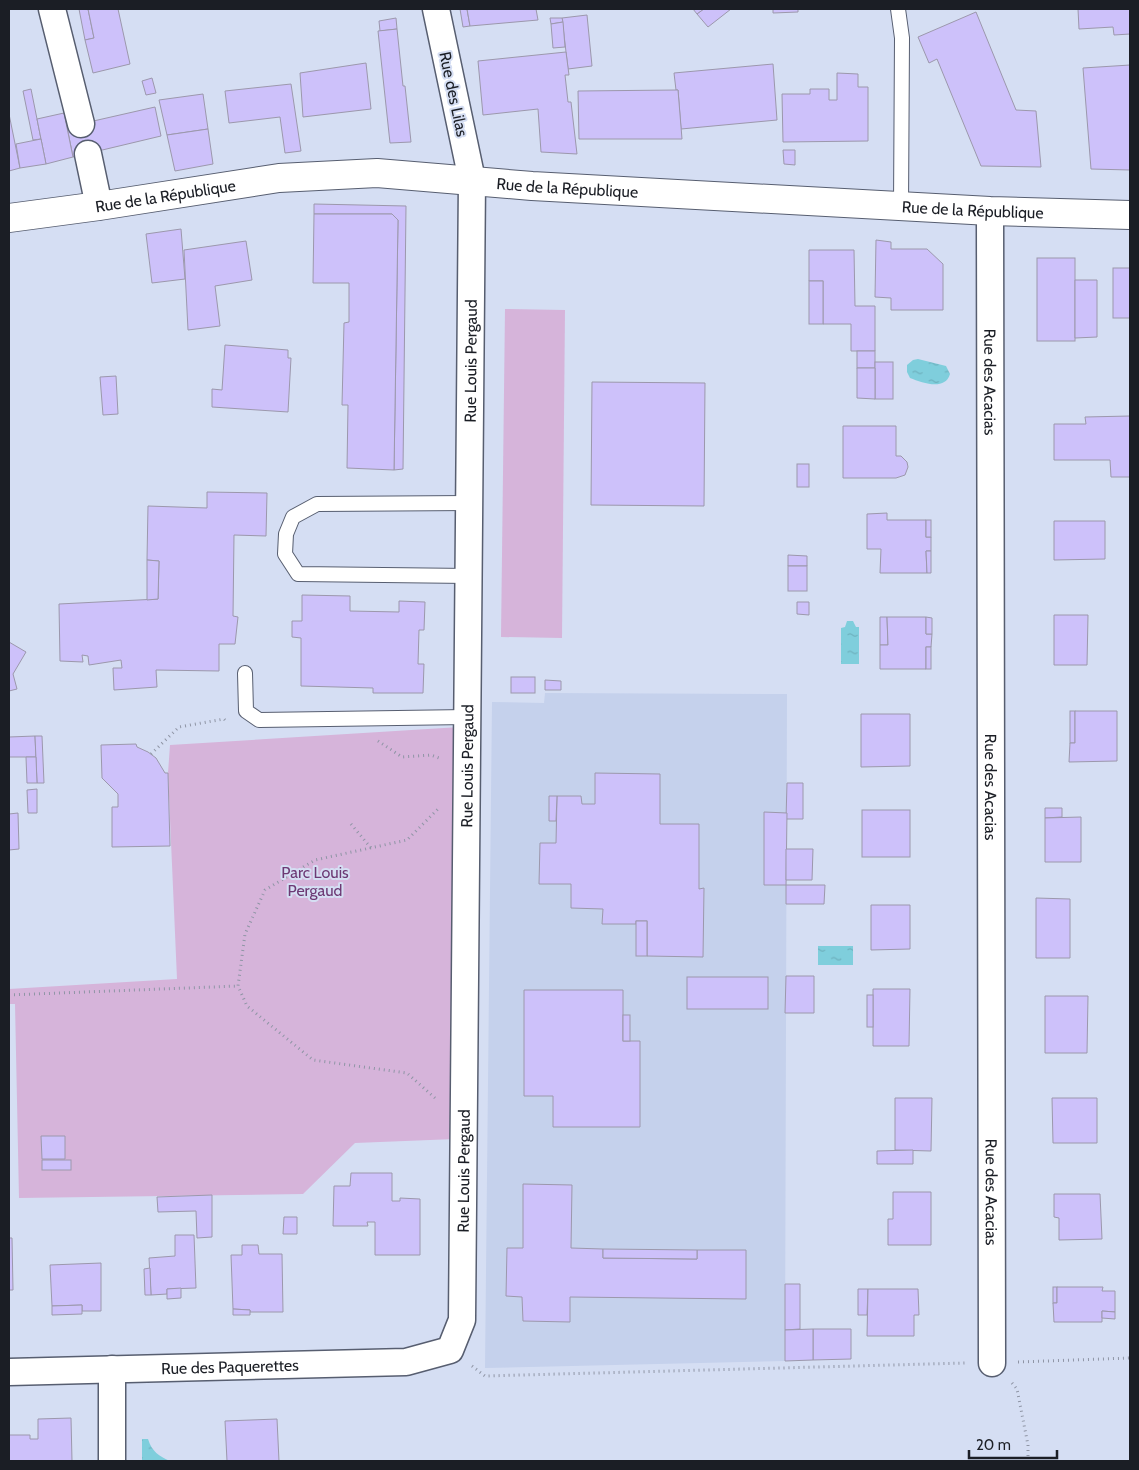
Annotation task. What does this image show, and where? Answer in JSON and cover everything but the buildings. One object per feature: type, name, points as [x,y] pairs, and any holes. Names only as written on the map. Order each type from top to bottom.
[{"type":"street","points":[[52,9],[81,124]]},
{"type":"street","name":"Rue des Lilas","points":[[436,9],[472,180]]},
{"type":"street","points":[[88,154],[99,206]]},
{"type":"street","name":"Rue de la République","points":[[9,218],[279,178],[378,173],[532,186],[990,211],[1130,215]]},
{"type":"street","name":"Rue Louis Pergaud","points":[[450,1350],[462,1320],[472,180]]},
{"type":"street","name":"Rue des Acacias","points":[[990,211],[992,1363]]},
{"type":"street","name":"Rue des Paquerettes","points":[[9,1372],[406,1362],[450,1350]]},
{"type":"street","points":[[112,1369],[112,1461]]},
{"type":"lane","points":[[898,9],[902,38],[901,206]]},
{"type":"lane","points":[[469,576],[298,574],[286,554],[286,534],[293,517],[317,504],[470,503]]},
{"type":"lane","points":[[245,673],[246,711],[259,720],[468,717]]},
{"type":"path","points":[[464,1123],[407,1073],[314,1060],[247,1006],[238,986],[245,934],[265,890],[315,860],[407,840],[467,779]]},
{"type":"path","points":[[351,824],[371,848]]},
{"type":"path","points":[[9,995],[238,986]]},
{"type":"path","points":[[450,1350],[485,1376],[1130,1358]]},
{"type":"path","points":[[992,1363],[1017,1389],[1028,1445],[1028,1461]]},
{"type":"shaded area","points":[[545,693],[787,694],[785,1361],[485,1368],[492,702],[544,703]]},
{"type":"green space","points":[[505,309],[565,310],[562,638],[501,637]]},
{"type":"green space","name":"Parc Louis Pergaud","points":[[460,727],[455,1139],[355,1143],[303,1194],[19,1198],[15,1004],[9,1004],[9,989],[177,979],[168,773],[170,745]]},
{"type":"water","points":[[918,359],[946,366],[950,374],[947,379],[939,384],[921,382],[910,378],[907,372],[907,365],[913,360]]},
{"type":"water","points":[[847,621],[853,621],[856,627],[859,627],[859,664],[841,664],[841,628],[845,627]]},
{"type":"water","points":[[818,946],[853,946],[853,965],[818,965]]},
{"type":"water","points":[[142,1439],[148,1439],[156,1453],[170,1461],[142,1461]]}]
